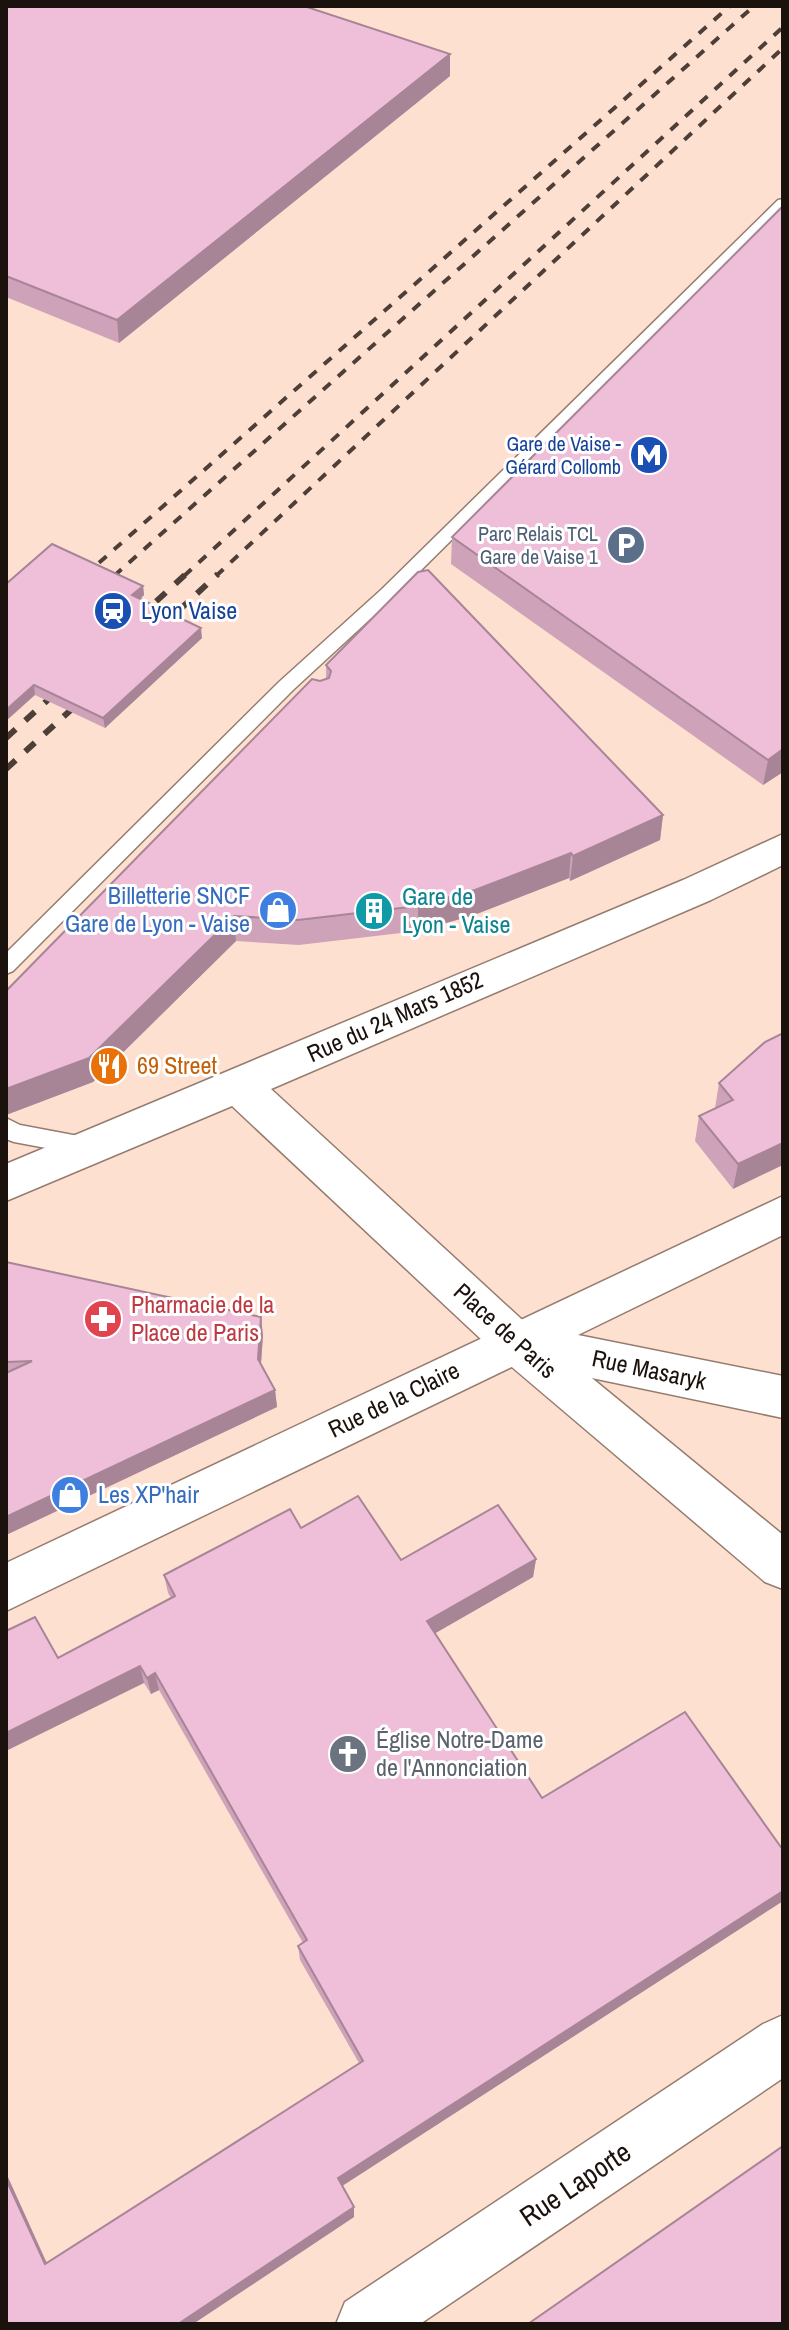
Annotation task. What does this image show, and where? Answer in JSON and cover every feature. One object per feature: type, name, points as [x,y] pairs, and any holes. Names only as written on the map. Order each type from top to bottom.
[{"type":"street","name":"Rue du 24 Mars 1852","points":[[6,1183],[697,890],[783,848]]},
{"type":"street","name":"Place de Paris","points":[[238,1085],[515,1342],[783,1566]]},
{"type":"street","name":"Rue de la Claire","points":[[6,1588],[783,1214]]},
{"type":"street","name":"Rue Masaryk","points":[[515,1342],[783,1397]]},
{"type":"street","name":"Rue Laporte","points":[[367,2324],[783,2044]]},
{"type":"lane","points":[[6,966],[286,686],[388,593],[783,203]]},
{"type":"lane","points":[[388,593],[414,590]]},
{"type":"lane","points":[[286,686],[309,694]]},
{"type":"lane","points":[[6,1127],[14,1133],[91,1147]]},
{"type":"building","points":[[6,6],[304,6],[450,54],[117,320],[6,276]]},
{"type":"building","points":[[783,206],[783,749],[768,760],[452,537]]},
{"type":"building","points":[[52,544],[143,586],[132,595],[201,628],[103,718],[34,685],[6,710],[6,584]]},
{"type":"building","points":[[428,570],[663,815],[573,856],[571,853],[475,890],[418,906],[298,920],[234,916],[89,1058],[6,1089],[6,991],[312,679],[320,681],[329,678],[331,671],[326,665],[418,572]]},
{"type":"building","points":[[783,1033],[783,1143],[738,1164],[699,1116],[733,1100],[719,1083],[765,1042]]},
{"type":"building","points":[[6,1262],[261,1317],[258,1359],[275,1390],[6,1517],[6,1373],[32,1361],[6,1362]]},
{"type":"building","points":[[358,1496],[401,1560],[498,1505],[536,1559],[427,1621],[542,1798],[685,1712],[783,1850],[783,1891],[338,2178],[354,2207],[178,2324],[6,2324],[6,2179],[45,2264],[363,2061],[298,1946],[307,1940],[155,1673],[147,1678],[140,1666],[6,1733],[6,1631],[35,1617],[58,1658],[175,1596],[164,1575],[290,1509],[301,1528]]},
{"type":"building","points":[[783,2146],[783,2324],[528,2324]]},
{"type":"railway","points":[[84,576],[730,6]]},
{"type":"railway","points":[[114,576],[754,6]]},
{"type":"railway","points":[[184,576],[783,27]]},
{"type":"railway","points":[[216,576],[783,48]]},
{"type":"railway","points":[[81,578],[86,574]]},
{"type":"railway","points":[[99,589],[116,574]]},
{"type":"railway","points":[[137,619],[186,574]]},
{"type":"railway","points":[[159,629],[218,574]]},
{"type":"railway","points":[[6,738],[63,686]]},
{"type":"railway","points":[[6,769],[86,696]]},
{"type":"place","name":"Gare de Vaise - Gérard Collomb","points":[[649,455]]},
{"type":"place","name":"Parc Relais TCL Gare de Vaise 1","points":[[626,545]]},
{"type":"place","name":"Lyon Vaise","points":[[113,611]]},
{"type":"place","name":"Billetterie SNCF Gare de Lyon - Vaise","points":[[278,910]]},
{"type":"place","name":"Gare de Lyon - Vaise","points":[[374,911]]},
{"type":"place","name":"69 Street","points":[[109,1066]]},
{"type":"place","name":"Pharmacie de la Place de Paris","points":[[103,1319]]},
{"type":"place","name":"Les XP'hair","points":[[70,1495]]},
{"type":"place","name":"Église Notre-Dame de l'Annonciation","points":[[348,1754]]}]
